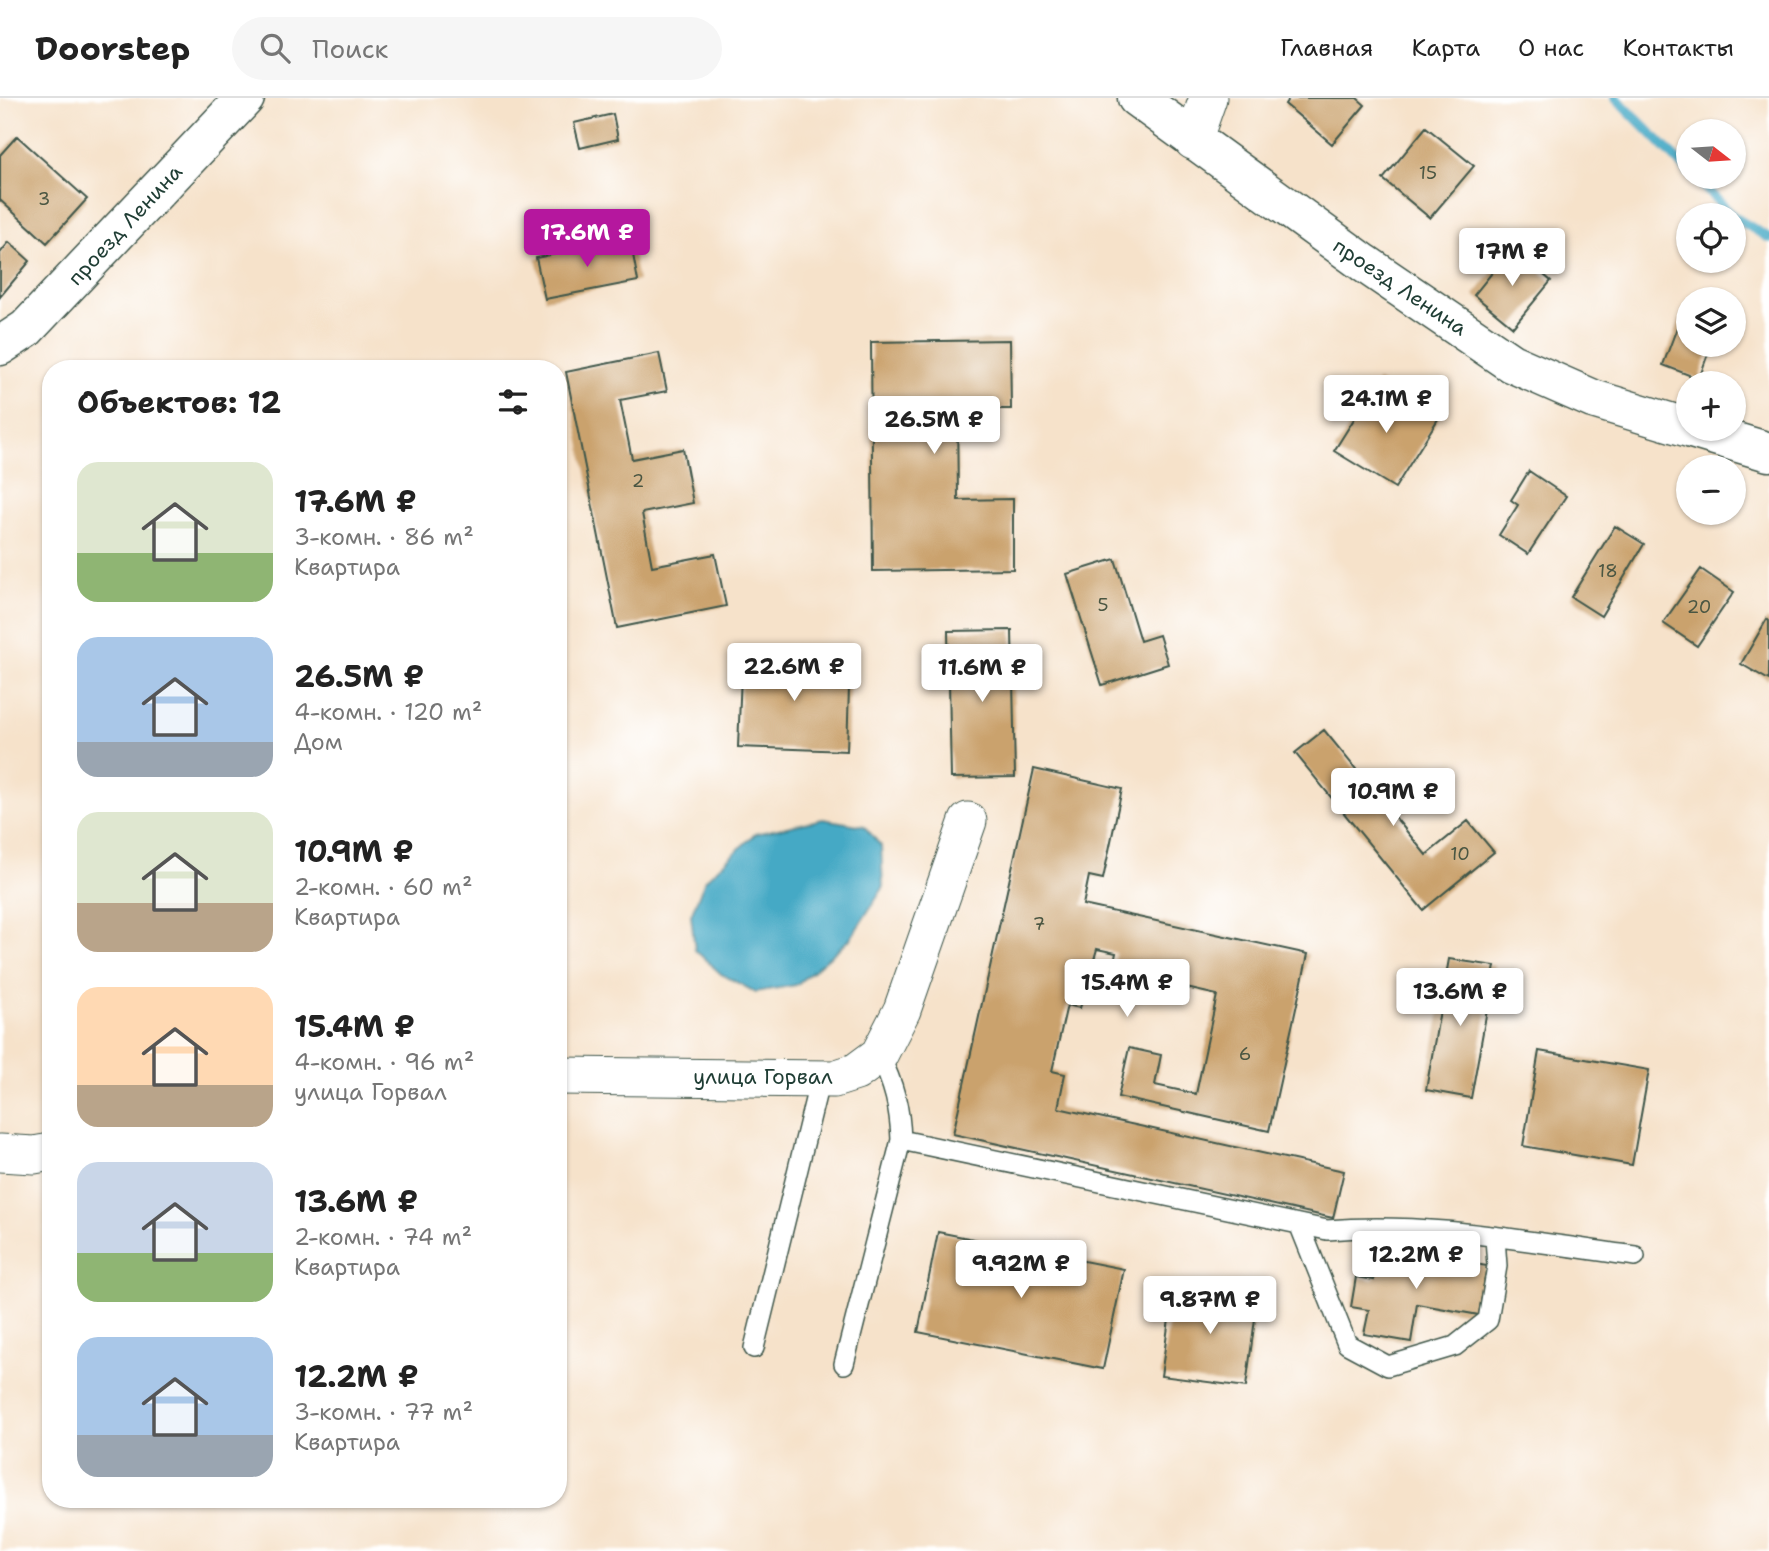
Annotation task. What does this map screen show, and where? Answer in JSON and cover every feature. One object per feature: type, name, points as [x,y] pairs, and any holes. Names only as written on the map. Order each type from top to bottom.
[{"type":"main road","name":"проезд Ленина","points":[[0,346],[26,329],[245,98]]},
{"type":"main road","name":"проезд Ленина","points":[[1137,98],[1193,141],[1511,363],[1593,399],[1676,424]]},
{"type":"main road","name":"проезд Ленина","points":[[1733,441],[1769,452]]},
{"type":"street","points":[[1193,141],[1209,98]]},
{"type":"street","name":"улица Горвал","points":[[567,1076],[834,1079],[856,1072],[879,1055],[902,1010],[968,821]]},
{"type":"street","points":[[0,1153],[42,1154]]},
{"type":"lane","points":[[844,1364],[901,1140],[900,1109],[893,1083],[879,1055]]},
{"type":"lane","points":[[754,1348],[820,1079]]},
{"type":"lane","points":[[901,1140],[1327,1230],[1368,1227],[1495,1238],[1635,1256]]},
{"type":"lane","points":[[1299,1224],[1347,1344],[1388,1366],[1455,1346],[1489,1320],[1497,1266],[1495,1238]]},
{"type":"water","points":[[823,819],[864,826],[881,846],[883,888],[850,939],[796,985],[755,992],[721,974],[695,950],[691,915],[705,880],[755,834]]},
{"type":"building","points":[[1289,98],[1357,98],[1365,105],[1332,144],[1285,104]]},
{"type":"building","points":[[613,114],[618,139],[580,148],[574,123]]},
{"type":"building","points":[[1426,127],[1474,166],[1430,218],[1383,179]]},
{"type":"building","points":[[17,136],[87,199],[47,243],[0,200],[0,155]]},
{"type":"building","points":[[630,239],[638,281],[545,299],[536,258]]},
{"type":"building","points":[[9,242],[30,261],[0,297],[0,253]]},
{"type":"building","points":[[1512,248],[1551,281],[1513,327],[1474,295]]},
{"type":"building","points":[[1676,330],[1676,357],[1707,357],[1702,371],[1678,371],[1663,365]]},
{"type":"building","points":[[1010,340],[1011,409],[957,409],[958,500],[1013,499],[1013,569],[873,571],[871,342]]},
{"type":"building","points":[[659,353],[667,391],[620,400],[632,459],[683,449],[693,503],[642,513],[652,566],[715,554],[726,606],[617,628],[567,372]]},
{"type":"building","points":[[1378,381],[1438,419],[1395,488],[1334,451]]},
{"type":"building","points":[[1529,471],[1566,496],[1528,554],[1499,535],[1518,505],[1511,500]]},
{"type":"building","points":[[1615,526],[1644,544],[1601,616],[1571,597]]},
{"type":"building","points":[[1115,559],[1140,641],[1159,635],[1168,664],[1102,685],[1067,574]]},
{"type":"building","points":[[1701,569],[1734,592],[1697,646],[1663,623]]},
{"type":"building","points":[[1767,619],[1769,621],[1769,680],[1741,664]]},
{"type":"building","points":[[1012,630],[1015,777],[951,778],[948,631]]},
{"type":"building","points":[[742,651],[782,653],[781,673],[807,674],[808,654],[850,655],[847,751],[738,747]]},
{"type":"building","points":[[1324,730],[1426,855],[1468,821],[1494,852],[1423,910],[1295,753]]},
{"type":"building","points":[[1034,769],[1122,789],[1103,879],[1089,876],[1083,905],[1308,954],[1269,1131],[1118,1097],[1129,1048],[1161,1055],[1155,1085],[1196,1094],[1217,995],[1112,971],[1116,953],[1097,949],[1080,1008],[1067,1005],[1052,1071],[1065,1074],[1058,1108],[1344,1171],[1333,1218],[953,1134]]},
{"type":"building","points":[[1449,959],[1495,966],[1471,1098],[1426,1090]]},
{"type":"building","points":[[1539,1051],[1649,1070],[1632,1165],[1523,1146]]},
{"type":"building","points":[[938,1232],[1124,1269],[1103,1369],[918,1332]]},
{"type":"building","points":[[1379,1248],[1487,1266],[1479,1315],[1417,1304],[1411,1342],[1364,1334],[1369,1310],[1351,1307],[1356,1277],[1374,1280]]},
{"type":"building","points":[[1174,1284],[1258,1296],[1246,1387],[1161,1376]]},
{"type":"waterway","points":[[1616,98],[1676,159]]},
{"type":"waterway","points":[[1706,189],[1720,203]]},
{"type":"waterway","points":[[1746,224],[1769,238]]}]
